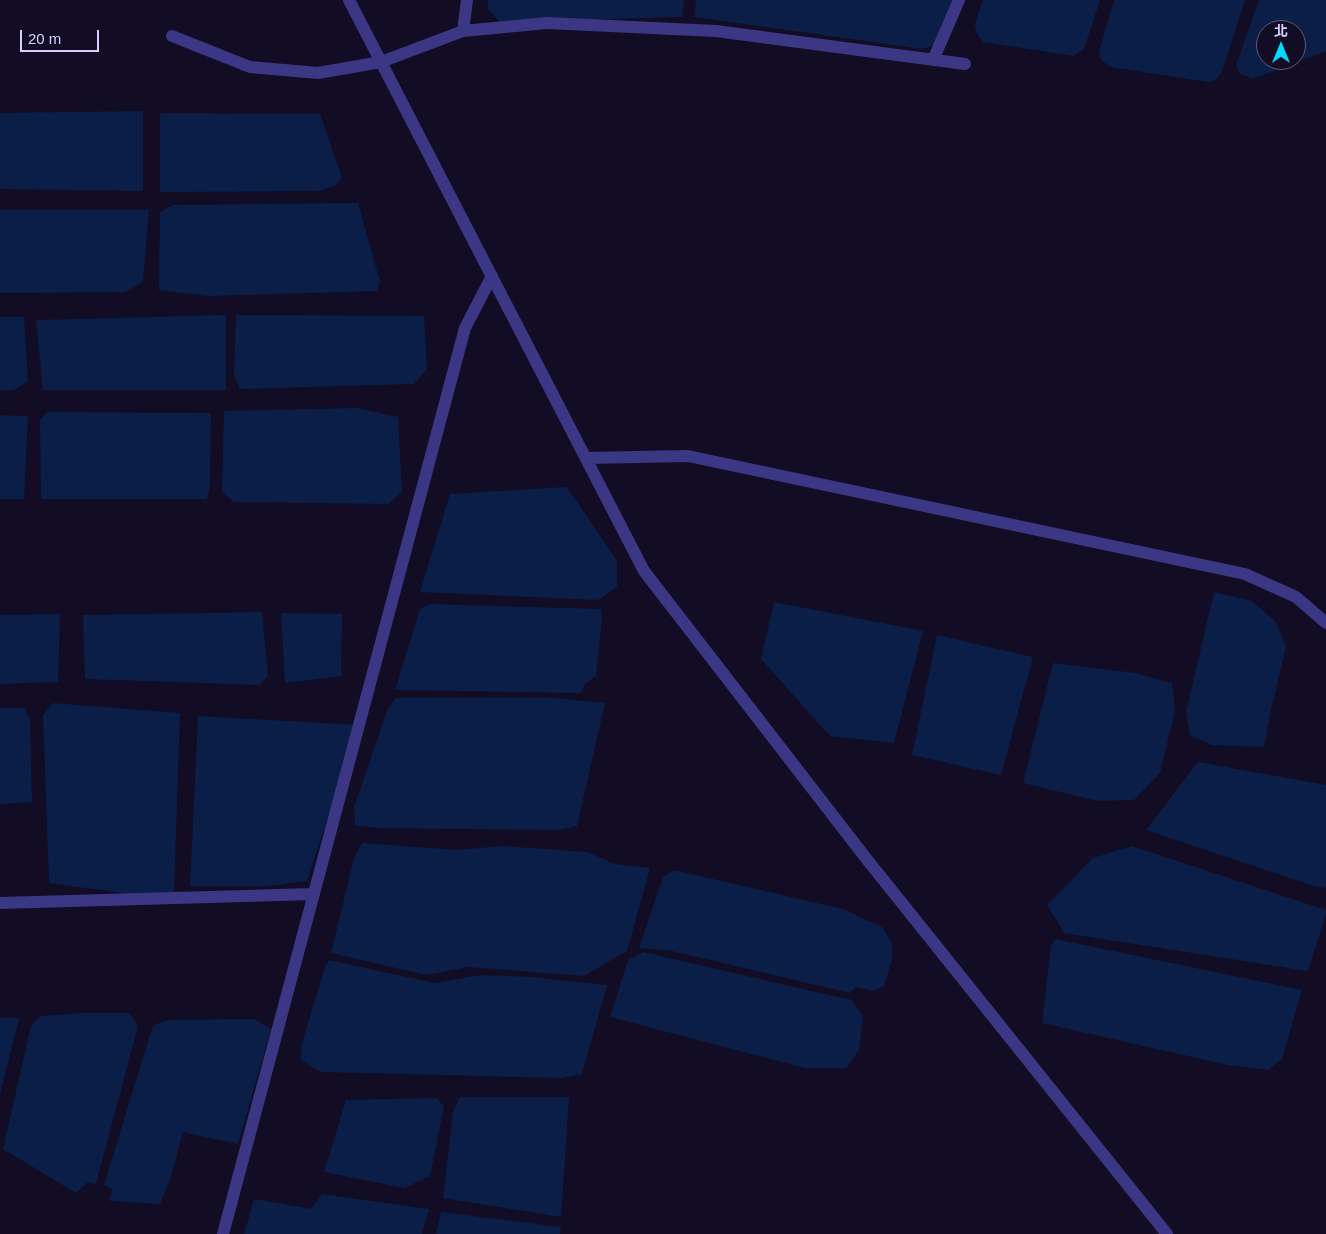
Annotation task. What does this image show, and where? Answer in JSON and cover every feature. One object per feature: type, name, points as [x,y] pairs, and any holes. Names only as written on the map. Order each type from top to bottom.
[{"type":"street","points":[[349,0],[644,571],[865,858],[1168,1234]]},
{"type":"street","points":[[463,31],[467,0]]},
{"type":"street","points":[[933,60],[959,0]]},
{"type":"street","points":[[172,36],[250,67],[318,73],[381,62],[463,31],[547,23],[716,31],[965,64]]},
{"type":"street","points":[[223,1234],[465,328],[492,276]]},
{"type":"street","points":[[586,458],[688,456],[1245,574],[1296,597],[1326,623]]},
{"type":"street","points":[[0,903],[314,894]]},
{"type":"water","points":[[488,0],[684,0],[682,17],[500,22],[488,9]]},
{"type":"water","points":[[696,0],[962,0],[938,43],[923,49],[694,17]]},
{"type":"water","points":[[983,0],[1100,0],[1084,49],[1074,56],[983,42],[976,32],[975,24]]},
{"type":"water","points":[[1114,0],[1245,0],[1222,72],[1216,79],[1208,82],[1111,67],[1102,61],[1099,52]]},
{"type":"water","points":[[1259,0],[1326,0],[1326,51],[1306,59],[1306,20],[1256,20],[1256,70],[1276,70],[1253,79],[1240,74],[1236,65]]},
{"type":"water","points":[[143,111],[143,191],[0,189],[0,113]]},
{"type":"water","points":[[160,113],[320,114],[342,178],[334,186],[318,191],[160,192]]},
{"type":"water","points":[[358,203],[380,282],[377,291],[207,296],[159,290],[160,212],[173,205]]},
{"type":"water","points":[[0,210],[149,210],[143,282],[125,292],[0,293]]},
{"type":"water","points":[[226,315],[226,390],[43,390],[36,320]]},
{"type":"water","points":[[236,315],[424,316],[427,369],[414,384],[240,389],[234,375]]},
{"type":"water","points":[[0,317],[24,317],[28,382],[13,390],[0,390]]},
{"type":"water","points":[[357,408],[398,417],[402,492],[388,504],[234,502],[222,492],[224,411]]},
{"type":"water","points":[[47,412],[211,413],[210,487],[207,499],[41,499],[40,420]]},
{"type":"water","points":[[0,415],[28,416],[24,499],[0,499]]},
{"type":"water","points":[[567,487],[617,561],[617,587],[598,600],[420,592],[450,494]]},
{"type":"water","points":[[1214,592],[1252,601],[1276,622],[1286,647],[1264,747],[1212,745],[1190,735],[1186,712]]},
{"type":"water","points":[[774,602],[923,631],[894,743],[830,736],[761,659]]},
{"type":"water","points":[[429,604],[601,609],[602,620],[596,676],[585,684],[581,693],[395,690],[420,609]]},
{"type":"water","points":[[262,612],[268,676],[260,685],[85,679],[83,615]]},
{"type":"water","points":[[281,613],[342,614],[341,676],[285,683]]},
{"type":"water","points":[[60,614],[58,682],[0,684],[0,615]]},
{"type":"water","points":[[937,635],[1033,657],[1001,775],[912,755]]},
{"type":"water","points":[[1053,663],[1135,673],[1172,683],[1175,711],[1160,773],[1134,800],[1097,801],[1023,783]]},
{"type":"water","points":[[396,698],[555,698],[605,703],[577,826],[559,830],[376,828],[355,825],[354,807],[388,708]]},
{"type":"water","points":[[53,703],[180,713],[174,893],[129,894],[49,883],[43,715]]},
{"type":"water","points":[[0,708],[24,708],[30,720],[32,802],[0,804]]},
{"type":"water","points":[[198,716],[358,725],[307,881],[269,886],[190,886]]},
{"type":"water","points":[[1198,762],[1326,785],[1326,888],[1314,886],[1146,830]]},
{"type":"water","points":[[362,843],[459,850],[501,846],[587,852],[615,864],[650,868],[627,951],[584,976],[467,967],[427,975],[331,953],[354,858]]},
{"type":"water","points":[[1132,846],[1326,910],[1308,971],[1064,933],[1047,905],[1093,858]]},
{"type":"water","points":[[674,870],[843,909],[882,927],[892,943],[892,959],[884,986],[873,991],[856,987],[850,993],[672,951],[639,948],[663,877]]},
{"type":"water","points":[[1055,939],[1302,990],[1282,1059],[1268,1070],[1228,1065],[1042,1023],[1051,946]]},
{"type":"water","points":[[643,952],[851,1000],[863,1015],[859,1050],[846,1068],[805,1068],[610,1017],[628,960]]},
{"type":"water","points":[[329,960],[435,983],[481,975],[531,977],[607,985],[582,1074],[561,1078],[321,1072],[300,1059],[302,1043],[325,967]]},
{"type":"water","points":[[81,1013],[129,1013],[138,1026],[96,1184],[88,1182],[76,1193],[3,1149],[31,1026],[41,1016]]},
{"type":"water","points":[[0,1018],[19,1018],[0,1094]]},
{"type":"water","points":[[254,1019],[271,1029],[238,1144],[183,1132],[171,1177],[160,1204],[110,1201],[112,1189],[104,1185],[153,1025],[169,1020]]},
{"type":"water","points":[[460,1097],[569,1097],[561,1217],[443,1198],[453,1111]]},
{"type":"water","points":[[436,1098],[444,1106],[430,1176],[404,1188],[324,1172],[346,1100]]},
{"type":"water","points":[[322,1194],[429,1209],[422,1234],[244,1234],[254,1199],[311,1209]]},
{"type":"water","points":[[441,1212],[561,1227],[560,1234],[436,1234]]}]
